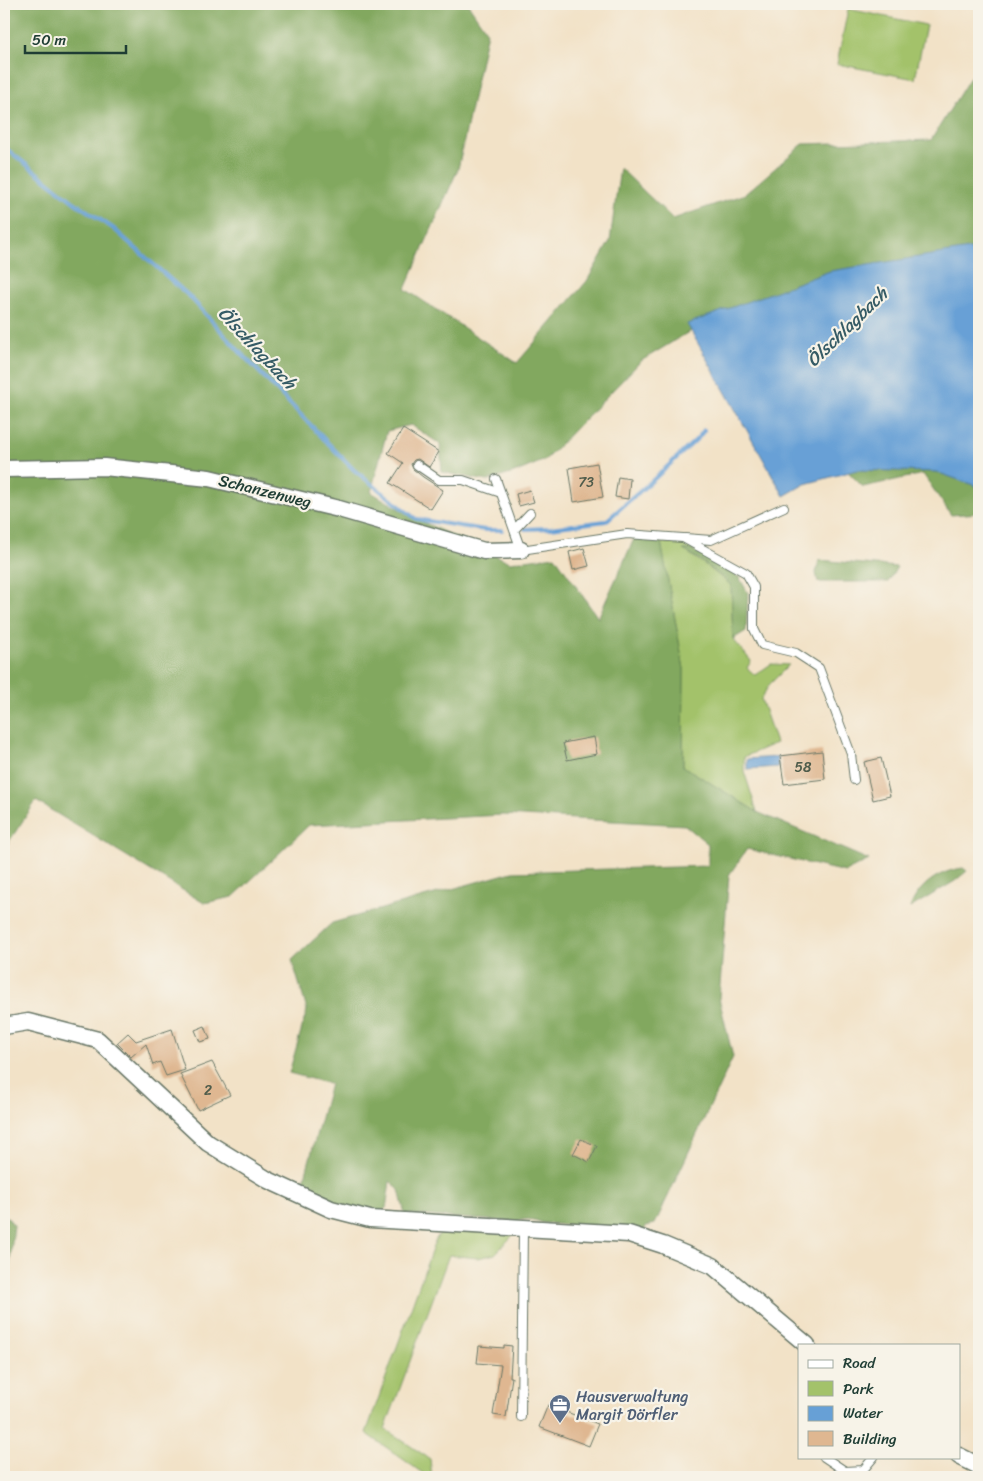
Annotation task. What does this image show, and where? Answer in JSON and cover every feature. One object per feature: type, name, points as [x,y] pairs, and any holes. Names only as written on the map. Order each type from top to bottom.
[{"type":"street","name":"Schanzenweg","points":[[4,469],[104,468],[209,478],[339,509],[484,550],[521,550]]},
{"type":"street","points":[[4,1026],[28,1022],[98,1040],[208,1143],[268,1180],[331,1209],[370,1219],[629,1234],[663,1245],[713,1266],[806,1344]]},
{"type":"street","points":[[960,1456],[979,1466]]},
{"type":"lane","points":[[417,465],[439,480],[463,480],[501,493]]},
{"type":"lane","points":[[496,479],[521,550],[627,534],[712,540],[784,507]]},
{"type":"lane","points":[[514,530],[530,513]]},
{"type":"lane","points":[[683,538],[746,573],[754,587],[754,629],[762,645],[796,653],[819,668],[850,754],[854,780]]},
{"type":"lane","points":[[521,1417],[523,1228]]},
{"type":"lane","points":[[826,1458],[845,1471],[863,1470],[873,1458]]},
{"type":"green space","points":[[4,4],[468,4],[487,32],[458,169],[405,289],[517,363],[587,281],[610,241],[620,168],[673,219],[745,194],[803,144],[931,140],[979,63],[979,513],[951,515],[923,474],[863,487],[844,468],[862,265],[717,315],[641,361],[545,460],[514,473],[487,481],[442,472],[440,444],[411,425],[387,431],[371,492],[416,519],[510,562],[555,556],[598,618],[634,539],[661,542],[684,669],[683,766],[757,812],[869,860],[845,872],[747,849],[729,875],[719,998],[733,1057],[655,1224],[646,1226],[644,1231],[543,1223],[530,1220],[516,1222],[405,1214],[399,1190],[390,1181],[386,1209],[374,1213],[334,1203],[302,1188],[330,1084],[289,1073],[307,1010],[292,960],[332,923],[512,872],[708,866],[708,844],[685,825],[503,815],[309,825],[233,897],[204,903],[36,801],[4,849]]},
{"type":"green space","points":[[848,9],[926,25],[915,79],[837,64]]},
{"type":"green space","points":[[661,542],[691,545],[693,550],[684,550],[731,585],[733,639],[751,661],[747,668],[755,675],[771,664],[789,665],[769,685],[761,699],[776,743],[744,757],[744,771],[757,812],[683,766],[684,669]]},
{"type":"green space","points":[[683,550],[693,550],[739,577],[748,593],[746,631],[733,639],[731,585],[699,559]]},
{"type":"green space","points":[[819,560],[897,567],[888,582],[818,582],[816,573]]},
{"type":"green space","points":[[963,868],[967,871],[955,881],[910,908],[918,892],[930,880],[946,872]]},
{"type":"green space","points":[[4,1214],[14,1225],[4,1316]]},
{"type":"green space","points":[[442,1229],[513,1235],[495,1254],[478,1258],[449,1255],[385,1429],[430,1459],[432,1477],[428,1477],[366,1433],[435,1241]]},
{"type":"water","points":[[969,249],[979,250],[979,487],[936,472],[857,470],[805,484],[784,496],[687,324],[830,271]]},
{"type":"water","points":[[777,757],[778,767],[747,769],[747,759]]},
{"type":"building","points":[[403,429],[439,452],[429,467],[418,459],[414,460],[411,464],[413,469],[443,490],[431,509],[390,483],[403,463],[388,453]]},
{"type":"building","points":[[597,463],[603,497],[574,502],[569,468]]},
{"type":"building","points":[[618,477],[630,479],[628,499],[615,497]]},
{"type":"building","points":[[530,490],[534,502],[519,506],[516,494]]},
{"type":"building","points":[[584,548],[589,566],[573,570],[569,552]]},
{"type":"building","points":[[594,737],[597,754],[567,760],[563,743]]},
{"type":"building","points":[[822,751],[825,779],[784,784],[780,756]]},
{"type":"building","points":[[881,758],[890,796],[873,800],[864,762]]},
{"type":"building","points":[[205,1026],[210,1039],[200,1042],[195,1030]]},
{"type":"building","points":[[172,1029],[185,1070],[166,1076],[160,1062],[153,1065],[146,1044],[131,1057],[117,1043],[128,1033],[136,1041]]},
{"type":"building","points":[[212,1062],[230,1095],[198,1110],[180,1074]]},
{"type":"building","points":[[581,1139],[597,1146],[589,1162],[573,1154]]},
{"type":"building","points":[[504,1345],[512,1346],[510,1377],[512,1377],[506,1417],[493,1415],[501,1365],[477,1363],[479,1346],[504,1348]]},
{"type":"building","points":[[548,1405],[598,1424],[589,1446],[539,1427]]},
{"type":"waterway","name":"Ölschlagbach","points":[[4,147],[74,202],[114,229],[190,297],[240,352],[354,470],[416,519],[485,530],[502,530]]},
{"type":"waterway","name":"Ölschlagbach","points":[[525,529],[606,521],[654,479],[704,430]]},
{"type":"place","name":"Hausverwaltung Margit Dörfler","points":[[560,1424]]}]
